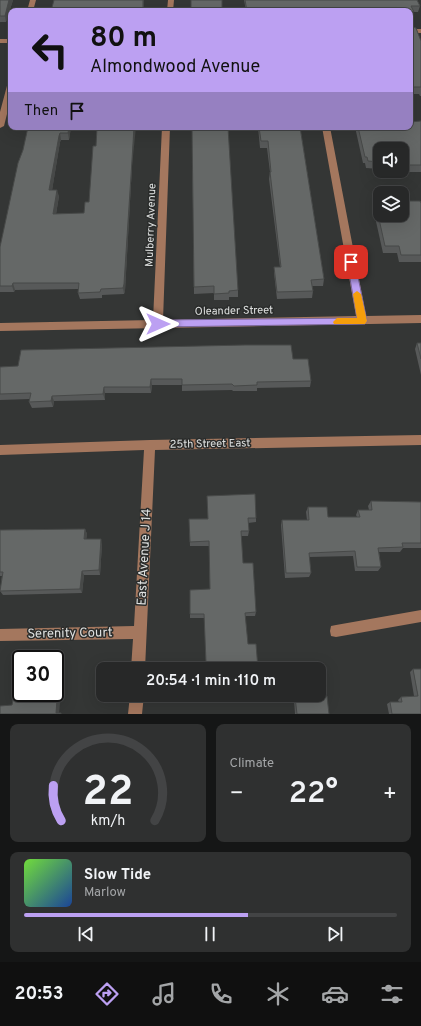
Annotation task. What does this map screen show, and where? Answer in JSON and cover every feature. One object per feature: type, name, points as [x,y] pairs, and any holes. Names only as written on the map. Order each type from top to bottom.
[{"type":"street","points":[[0,126],[8,95]]},
{"type":"street","name":"Mulberry Avenue","points":[[158,324],[166,130]]},
{"type":"street","points":[[327,130],[362,321]]},
{"type":"street","name":"Oleander Street","points":[[0,327],[421,319]]},
{"type":"street","name":"25th Street East","points":[[0,450],[150,445],[421,440]]},
{"type":"street","name":"East Avenue J 14","points":[[139,662],[150,445]]},
{"type":"street","points":[[336,631],[421,616]]},
{"type":"street","name":"Serenity Court","points":[[0,635],[141,632]]},
{"type":"street","points":[[135,714],[136,702]]},
{"type":"building","points":[[0,0],[9,0],[5,16],[0,16]]},
{"type":"building","points":[[54,0],[143,0],[143,8],[52,8]]},
{"type":"building","points":[[191,0],[222,0],[222,8],[191,8]]},
{"type":"building","points":[[245,0],[417,0],[420,6],[411,6],[412,8],[246,8]]},
{"type":"building","points":[[413,27],[416,28],[421,41],[421,87],[413,87]]},
{"type":"building","points":[[421,121],[421,165],[409,165],[409,142],[373,142],[373,161],[368,161],[367,157],[365,157],[359,130],[413,130],[413,122]]},
{"type":"building","points":[[27,130],[68,130],[68,133],[60,133],[59,136],[49,190],[57,190],[53,214],[84,213],[85,202],[89,202],[93,146],[96,146],[97,130],[134,130],[123,288],[101,289],[100,292],[78,293],[79,283],[13,283],[12,286],[0,286],[0,247],[18,163],[23,150]]},
{"type":"building","points":[[192,130],[228,130],[238,290],[229,291],[229,293],[214,294],[214,286],[194,287]]},
{"type":"building","points":[[259,130],[300,130],[324,279],[311,280],[313,291],[277,292],[274,267],[281,267],[268,141],[261,141]]},
{"type":"building","points":[[409,201],[420,201],[421,255],[401,255],[399,246],[385,246],[380,222],[409,222]]},
{"type":"building","points":[[417,343],[421,343],[421,359]]},
{"type":"building","points":[[291,345],[293,359],[308,359],[311,381],[257,382],[257,385],[234,386],[232,384],[182,385],[182,379],[151,379],[150,387],[104,387],[103,394],[52,396],[51,401],[29,402],[31,393],[0,394],[0,367],[18,366],[21,350]]},
{"type":"building","points":[[255,494],[256,518],[248,518],[249,531],[241,531],[243,563],[253,563],[256,612],[245,613],[248,644],[256,644],[257,662],[206,662],[204,614],[190,614],[190,590],[210,589],[209,541],[190,542],[189,519],[208,519],[207,496]]},
{"type":"building","points":[[371,501],[421,502],[421,543],[402,543],[403,547],[378,548],[381,567],[357,567],[355,551],[309,553],[311,573],[286,573],[282,520],[309,520],[308,507],[327,507],[328,517],[360,517],[358,510],[372,510]]},
{"type":"building","points":[[85,529],[84,539],[101,539],[99,570],[82,571],[80,589],[0,591],[3,572],[0,572],[0,530]]},
{"type":"building","points":[[413,669],[421,669],[421,714],[392,714],[390,702],[402,702],[401,697],[418,696]]},
{"type":"building","points":[[326,696],[329,714],[297,714],[296,702],[326,702]]},
{"type":"building","points":[[13,702],[57,702],[56,713],[61,714],[0,714],[0,706],[12,705]]},
{"type":"slow traffic","points":[[337,322],[362,321],[357,294]]},
{"type":"route","points":[[158,324],[362,321],[351,262]]}]
